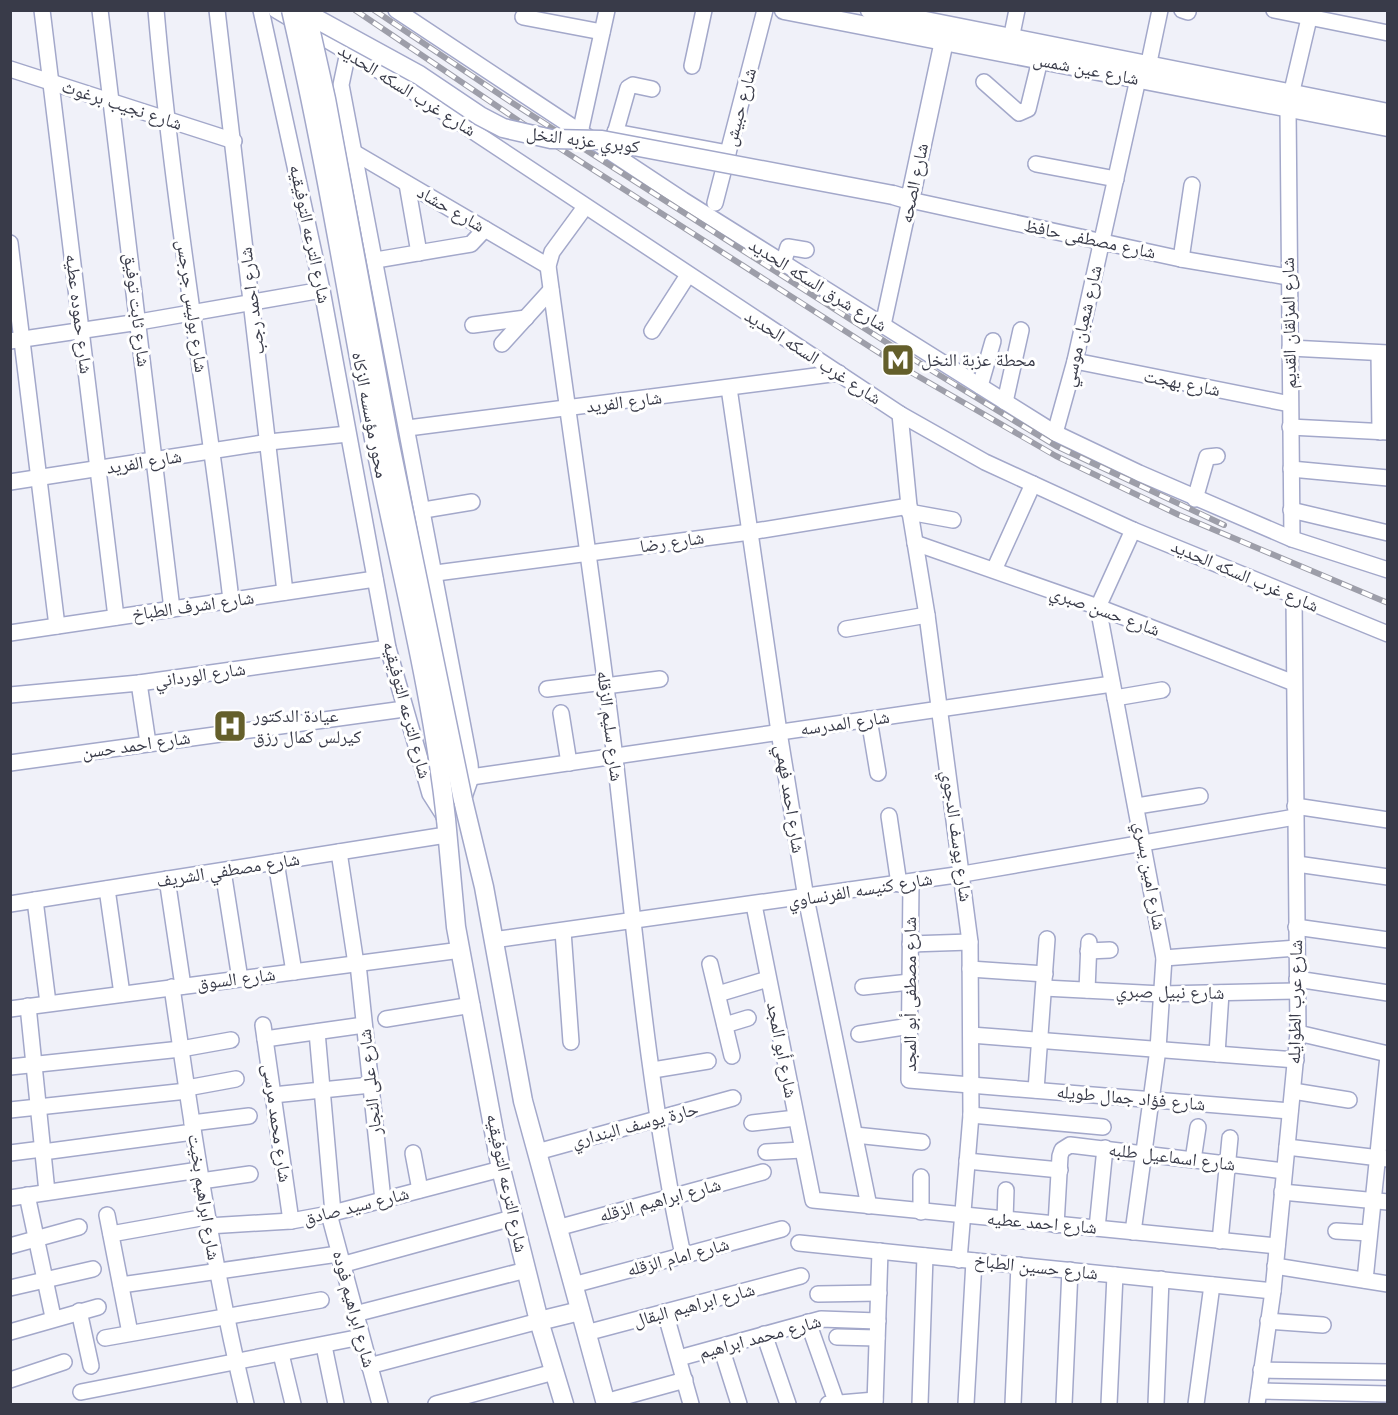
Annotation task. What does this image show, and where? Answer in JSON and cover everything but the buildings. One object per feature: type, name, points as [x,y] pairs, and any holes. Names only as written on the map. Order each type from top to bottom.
[{"type":"main road","name":"محور مؤسسه الزكاه","points":[[291,10],[311,102],[375,442],[430,707],[446,827]]},
{"type":"main road","name":"كوبري عزبه النخل","points":[[301,10],[419,75],[480,116],[503,128],[551,139],[602,140],[901,197]]},
{"type":"main road","name":"محور مؤسسه الزكاه","points":[[306,10],[326,99],[389,440],[463,800]]},
{"type":"main road","name":"شارع عين شمس","points":[[784,10],[945,26],[1040,60],[1143,73]]},
{"type":"main road","name":"شارع عين شمس","points":[[870,10],[1011,39],[1143,73],[1289,101],[1388,127]]},
{"type":"main road","name":"شارع الصحه","points":[[901,197],[945,26]]},
{"type":"main road","name":"شارع عين شمس","points":[[1289,101],[1388,113]]},
{"type":"main road","name":"شارع الترعه التوفيقيه","points":[[463,800],[494,940],[523,1101],[605,1403]]},
{"type":"main road","name":"شارع الترعه التوفيقيه","points":[[446,827],[460,950],[501,1169],[539,1321],[564,1404]]},
{"type":"main road","points":[[491,1108],[523,1101]]},
{"type":"main road","points":[[539,1321],[580,1311]]},
{"type":"street","name":"شارع حموده عطيه","points":[[42,10],[116,617]]},
{"type":"street","name":"شارع ثابت توفيق","points":[[100,10],[156,460],[172,609]]},
{"type":"street","name":"شارع بوليس جرجس","points":[[156,10],[165,119],[214,451],[231,600]]},
{"type":"street","name":"شارع احمد رجب","points":[[217,10],[285,592]]},
{"type":"street","name":"شارع الترعه التوفيقيه","points":[[261,10],[322,290],[388,648],[430,794],[446,827]]},
{"type":"street","name":"شارع غرب السكه الحديد","points":[[276,10],[348,52],[900,414],[985,462],[1133,530],[1388,634]]},
{"type":"street","name":"شارع شرق السكه الحديد","points":[[396,10],[580,133],[783,264],[1055,433],[1195,498],[1292,539],[1388,570]]},
{"type":"street","points":[[580,133],[607,10]]},
{"type":"street","points":[[692,66],[705,10]]},
{"type":"street","name":"شارع حبيش","points":[[715,203],[765,10]]},
{"type":"street","points":[[1011,39],[1017,10]]},
{"type":"street","name":"شارع شعبان موسي","points":[[1055,433],[1075,361],[1116,179],[1160,10]]},
{"type":"street","points":[[1274,10],[1310,14],[1388,33]]},
{"type":"street","name":"شارع المزلقان القديم","points":[[1292,539],[1288,278],[1289,101],[1310,14]]},
{"type":"street","points":[[523,17],[602,33]]},
{"type":"street","points":[[348,52],[341,85],[436,573],[471,777],[463,800]]},
{"type":"street","points":[[984,82],[1019,113],[1025,112],[1028,109],[1040,60]]},
{"type":"street","name":"شارع نجيب برغوث","points":[[10,69],[234,141]]},
{"type":"street","points":[[610,152],[628,88],[633,85],[652,89]]},
{"type":"street","points":[[615,132],[728,153]]},
{"type":"street","name":"شارع حشاد","points":[[355,153],[548,266]]},
{"type":"street","points":[[1036,164],[1116,179]]},
{"type":"street","points":[[407,184],[419,253]]},
{"type":"street","points":[[1181,259],[1192,185]]},
{"type":"street","name":"شارع مصطفى حافظ","points":[[901,197],[1181,259],[1288,278]]},
{"type":"street","name":"شارع الصحه","points":[[883,325],[901,197]]},
{"type":"street","points":[[548,266],[552,252],[585,207]]},
{"type":"street","points":[[376,260],[471,244],[485,229]]},
{"type":"street","points":[[10,243],[17,340],[40,478],[57,626]]},
{"type":"street","points":[[783,264],[788,247],[806,250]]},
{"type":"street","name":"شارع سليم الزقله","points":[[548,266],[605,684],[653,1070],[671,1197],[683,1256]]},
{"type":"street","points":[[652,332],[688,275]]},
{"type":"street","points":[[17,340],[139,322],[322,290]]},
{"type":"street","points":[[502,344],[551,291]]},
{"type":"street","points":[[473,325],[526,318]]},
{"type":"street","points":[[1005,402],[1021,330]]},
{"type":"street","points":[[981,386],[993,341]]},
{"type":"street","points":[[1290,348],[1383,353],[1384,432],[1290,427]]},
{"type":"street","name":"شارع بهجت","points":[[1075,361],[1290,404]]},
{"type":"street","name":"شارع الفريد","points":[[408,428],[567,410],[838,373]]},
{"type":"street","name":"شارع احمد فهمي","points":[[729,388],[779,732],[806,898],[869,1206]]},
{"type":"street","name":"شارع يوسف الدجوي","points":[[900,414],[909,509],[927,615],[963,874],[970,942],[971,1115],[962,1216],[966,1260],[966,1404]]},
{"type":"street","name":"شارع الفريد","points":[[10,482],[269,442],[348,434]]},
{"type":"street","points":[[1195,498],[1208,456],[1217,456]]},
{"type":"street","points":[[1291,469],[1388,478]]},
{"type":"street","points":[[994,570],[1033,484]]},
{"type":"street","points":[[424,510],[472,502]]},
{"type":"street","name":"شارع رضا","points":[[436,573],[909,509],[953,520]]},
{"type":"street","points":[[1291,510],[1388,533]]},
{"type":"street","points":[[1098,608],[1133,530]]},
{"type":"street","name":"شارع حسن صبري","points":[[915,543],[1098,608],[1294,683]]},
{"type":"street","name":"شارع اشرف الطباخ","points":[[10,633],[375,579]]},
{"type":"street","name":"شارع عرب الطوايله","points":[[1258,1398],[1273,1291],[1298,1033],[1294,597]]},
{"type":"street","name":"شارع امين يسري","points":[[1098,608],[1164,958],[1158,1050],[1133,1232]]},
{"type":"street","points":[[846,629],[927,615]]},
{"type":"street","name":"شارع الورداني","points":[[10,695],[139,684],[388,648]]},
{"type":"street","points":[[548,690],[660,679]]},
{"type":"street","points":[[139,684],[148,743]]},
{"type":"street","name":"شارع المدرسه","points":[[471,777],[939,709],[1113,691],[1162,690]]},
{"type":"street","name":"شارع احمد حسن","points":[[10,763],[405,709]]},
{"type":"street","points":[[561,713],[569,763]]},
{"type":"street","points":[[869,719],[878,773]]},
{"type":"street","points":[[1137,806],[1200,796]]},
{"type":"street","name":"شارع كنيسه الفرنساوي","points":[[494,940],[806,898],[963,874],[1144,843],[1295,811],[1388,820]]},
{"type":"street","name":"شارع مصطفى أبو المجد","points":[[889,816],[905,883],[910,944],[909,1080],[971,1084]]},
{"type":"street","name":"شارع مصطفي الشريف","points":[[10,904],[339,852],[446,827]]},
{"type":"street","name":"شارع على النجار","points":[[339,852],[357,964],[382,1200]]},
{"type":"street","points":[[276,862],[294,972]]},
{"type":"street","points":[[1297,864],[1388,877]]},
{"type":"street","points":[[223,871],[240,979]]},
{"type":"street","name":"شارع ابراهيم بخيت","points":[[167,879],[181,1049],[192,1128],[225,1317],[246,1404]]},
{"type":"street","points":[[107,889],[122,994]]},
{"type":"street","points":[[35,900],[48,1003]]},
{"type":"street","name":"شارع أبو المجد","points":[[754,905],[811,1195]]},
{"type":"street","points":[[1296,927],[1388,940]]},
{"type":"street","points":[[563,931],[571,1042]]},
{"type":"street","points":[[1036,1090],[1047,939]]},
{"type":"street","points":[[910,944],[970,942]]},
{"type":"street","points":[[1087,990],[1089,946],[1110,950]]},
{"type":"street","points":[[1164,958],[1297,948]]},
{"type":"street","name":"شارع السوق","points":[[10,1009],[460,950]]},
{"type":"street","points":[[710,963],[732,1056]]},
{"type":"street","name":"شارع نبيل صبري","points":[[970,969],[1087,990],[1162,994],[1221,993],[1297,985],[1388,993]]},
{"type":"street","points":[[718,994],[768,979]]},
{"type":"street","points":[[863,987],[910,982]]},
{"type":"street","points":[[1217,1054],[1221,993]]},
{"type":"street","points":[[386,1019],[471,1005]]},
{"type":"street","points":[[28,1006],[47,1192]]},
{"type":"street","points":[[725,1025],[748,1018]]},
{"type":"street","points":[[317,1032],[364,1026]]},
{"type":"street","points":[[859,1034],[910,1026]]},
{"type":"street","name":"شارع محمد مرسى","points":[[291,1221],[264,1032],[317,1032]]},
{"type":"street","name":"شارع ابراهيم فوده","points":[[317,1032],[331,1213],[340,1260],[380,1404]]},
{"type":"street","points":[[1298,1033],[1388,1055],[1380,1201],[1369,1233],[1365,1280]]},
{"type":"street","points":[[971,1035],[1296,1060]]},
{"type":"street","points":[[10,1067],[181,1049],[231,1040]]},
{"type":"street","points":[[653,1070],[708,1061]]},
{"type":"street","points":[[10,1110],[187,1089],[236,1079]]},
{"type":"street","name":"شارع فؤاد جمال طويله","points":[[971,1084],[1290,1111]]},
{"type":"street","points":[[273,1095],[370,1085]]},
{"type":"street","points":[[1293,1091],[1349,1100]]},
{"type":"street","name":"حارة يوسف البنداري","points":[[537,1152],[733,1098]]},
{"type":"street","points":[[971,1115],[1104,1121],[1097,1228]]},
{"type":"street","points":[[10,1153],[192,1128],[249,1116]]},
{"type":"street","points":[[753,1123],[796,1118]]},
{"type":"street","points":[[1193,1160],[1198,1127]]},
{"type":"street","points":[[855,1135],[922,1142]]},
{"type":"street","points":[[1220,1241],[1230,1138]]},
{"type":"street","name":"شارع اسماعيل طلبه","points":[[1060,1170],[1062,1150],[1070,1145],[1284,1171]]},
{"type":"street","points":[[1287,1147],[1382,1158]]},
{"type":"street","points":[[766,1152],[802,1150]]},
{"type":"street","points":[[412,1153],[420,1190]]},
{"type":"street","points":[[967,1161],[1060,1170],[1056,1224]]},
{"type":"street","name":"شارع سيد صادق","points":[[111,1234],[207,1222],[291,1221],[331,1213],[501,1169]]},
{"type":"street","name":"شارع ابراهيم الزقله","points":[[557,1227],[763,1172]]},
{"type":"street","points":[[10,1198],[200,1176],[250,1174]]},
{"type":"street","points":[[921,1177],[921,1212]]},
{"type":"street","points":[[1005,1220],[1006,1190]]},
{"type":"street","points":[[1282,1192],[1380,1201]]},
{"type":"street","points":[[27,1195],[52,1317]]},
{"type":"street","name":"شارع احمد عطيه","points":[[811,1195],[816,1201],[1277,1246]]},
{"type":"street","points":[[107,1215],[130,1333]]},
{"type":"street","points":[[121,1285],[216,1270],[242,1270],[340,1260],[513,1218]]},
{"type":"street","points":[[10,1246],[79,1227]]},
{"type":"street","name":"شارع امام الزقله","points":[[573,1285],[782,1230]]},
{"type":"street","points":[[1336,1231],[1369,1233]]},
{"type":"street","name":"شارع حسين الطباخ","points":[[799,1243],[1273,1291]]},
{"type":"street","points":[[808,1322],[832,1404],[875,1402],[880,1251]]},
{"type":"street","points":[[920,1404],[925,1256]]},
{"type":"street","points":[[1013,1404],[1019,1265]]},
{"type":"street","points":[[1275,1266],[1388,1284]]},
{"type":"street","points":[[10,1288],[93,1269]]},
{"type":"street","points":[[355,1314],[526,1270]]},
{"type":"street","points":[[1064,1404],[1070,1270]]},
{"type":"street","points":[[1109,1404],[1115,1275]]},
{"type":"street","name":"شارع ابراهيم البقال","points":[[586,1333],[801,1276]]},
{"type":"street","points":[[1155,1404],[1161,1280]]},
{"type":"street","points":[[1196,1404],[1212,1284]]},
{"type":"street","points":[[818,1294],[879,1293]]},
{"type":"street","points":[[105,1338],[321,1300]]},
{"type":"street","points":[[10,1332],[52,1317],[98,1307]]},
{"type":"street","points":[[79,1311],[91,1366]]},
{"type":"street","points":[[665,1312],[691,1404]]},
{"type":"street","name":"شارع محمد ابراهيم","points":[[679,1359],[828,1318],[878,1321]]},
{"type":"street","points":[[369,1366],[539,1321]]},
{"type":"street","points":[[1268,1321],[1323,1325]]},
{"type":"street","points":[[764,1334],[788,1404]]},
{"type":"street","points":[[81,1392],[361,1337]]},
{"type":"street","points":[[837,1337],[877,1338]]},
{"type":"street","points":[[324,1346],[336,1404]]},
{"type":"street","points":[[721,1347],[739,1404]]},
{"type":"street","points":[[281,1354],[292,1404]]},
{"type":"street","points":[[10,1380],[64,1362]]},
{"type":"street","points":[[1261,1370],[1388,1372]]},
{"type":"street","points":[[436,1404],[554,1372]]},
{"type":"street","points":[[605,1403],[685,1380]]},
{"type":"street","points":[[1258,1398],[1388,1395]]},
{"type":"railway","points":[[355,10],[550,142],[895,363],[1056,456],[1179,515],[1388,603]]},
{"type":"railway","points":[[374,10],[511,102],[903,353],[1056,446],[1224,525]]},
{"type":"place","name":"محطة عزبة النخل","points":[[898,360]]},
{"type":"place","name":"عيادة الدكتور كيرلس كمال رزق","points":[[230,726]]}]
